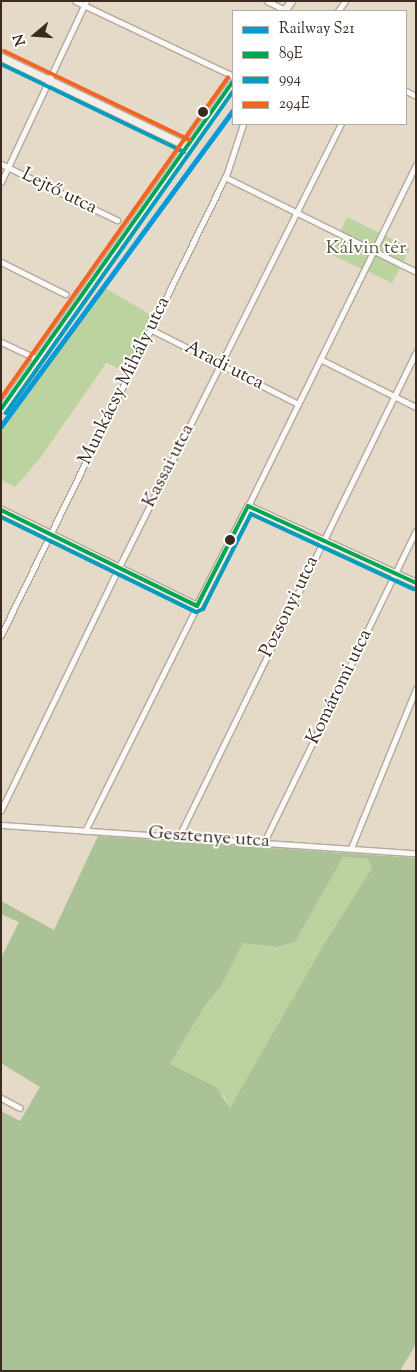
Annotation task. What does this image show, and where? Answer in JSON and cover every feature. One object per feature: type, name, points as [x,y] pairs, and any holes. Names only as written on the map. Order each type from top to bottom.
[{"type":"street","points":[[75,1],[84,3],[232,76]]},
{"type":"street","points":[[267,1],[287,7]]},
{"type":"street","points":[[1,182],[84,3]]},
{"type":"street","points":[[1,57],[187,146]]},
{"type":"street","points":[[1,409],[232,82]]},
{"type":"street","name":"Munkácsy Mihály utca","points":[[1,635],[225,177],[243,125]]},
{"type":"street","name":"Kassai utca","points":[[1,810],[118,569],[340,125]]},
{"type":"street","name":"Lejtő utca","points":[[1,164],[117,220]]},
{"type":"street","points":[[85,831],[416,165]]},
{"type":"street","points":[[225,177],[416,272]]},
{"type":"street","points":[[1,262],[65,294]]},
{"type":"street","name":"Aradi utca","points":[[150,329],[298,404]]},
{"type":"street","points":[[1,342],[37,359]]},
{"type":"street","name":"Pozsonyi utca","points":[[179,836],[416,352]]},
{"type":"street","points":[[320,359],[416,407]]},
{"type":"street","points":[[248,506],[416,583]]},
{"type":"street","points":[[1,510],[50,536],[197,606]]},
{"type":"street","name":"Komáromi utca","points":[[264,842],[416,531]]},
{"type":"street","points":[[351,848],[416,689]]},
{"type":"street","name":"Gesztenye utca","points":[[1,824],[416,852]]},
{"type":"street","points":[[1,1098],[20,1108]]},
{"type":"green space","name":"Kálvin tér","points":[[347,217],[410,248],[392,283],[330,254]]},
{"type":"green space","points":[[105,288],[153,316],[127,372],[106,363],[41,457],[15,487],[1,480],[1,431]]},
{"type":"green space","points":[[98,836],[416,858],[416,1344],[400,1371],[1,1371],[1,1111],[20,1121],[40,1087],[1,1063],[1,958],[19,922],[1,914],[1,901],[54,930]],"holes":[[[343,857],[368,859],[372,868],[324,944],[230,1108],[216,1087],[170,1064],[204,1007],[221,986],[243,943],[277,947],[295,942]]]},
{"type":"green space","points":[[343,857],[368,859],[372,868],[324,944],[230,1109],[225,1097],[170,1064],[204,1007],[221,986],[243,943],[277,947],[295,942]]},
{"type":"rail line","name":"S21","points":[[1,426],[232,111]]},
{"type":"transit line","name":"294E","points":[[4,51],[190,140]]},
{"type":"transit line","name":"994","points":[[1,64],[184,152]]},
{"type":"transit line","name":"294E","points":[[1,398],[228,77]]},
{"type":"transit line","name":"89E","points":[[1,409],[232,82]]},
{"type":"transit line","name":"994","points":[[6,413],[232,92]]},
{"type":"transit line","name":"89E","points":[[1,510],[197,606],[248,506],[416,583]]},
{"type":"transit line","name":"994","points":[[1,517],[196,612],[203,609],[251,514],[413,589]]}]
